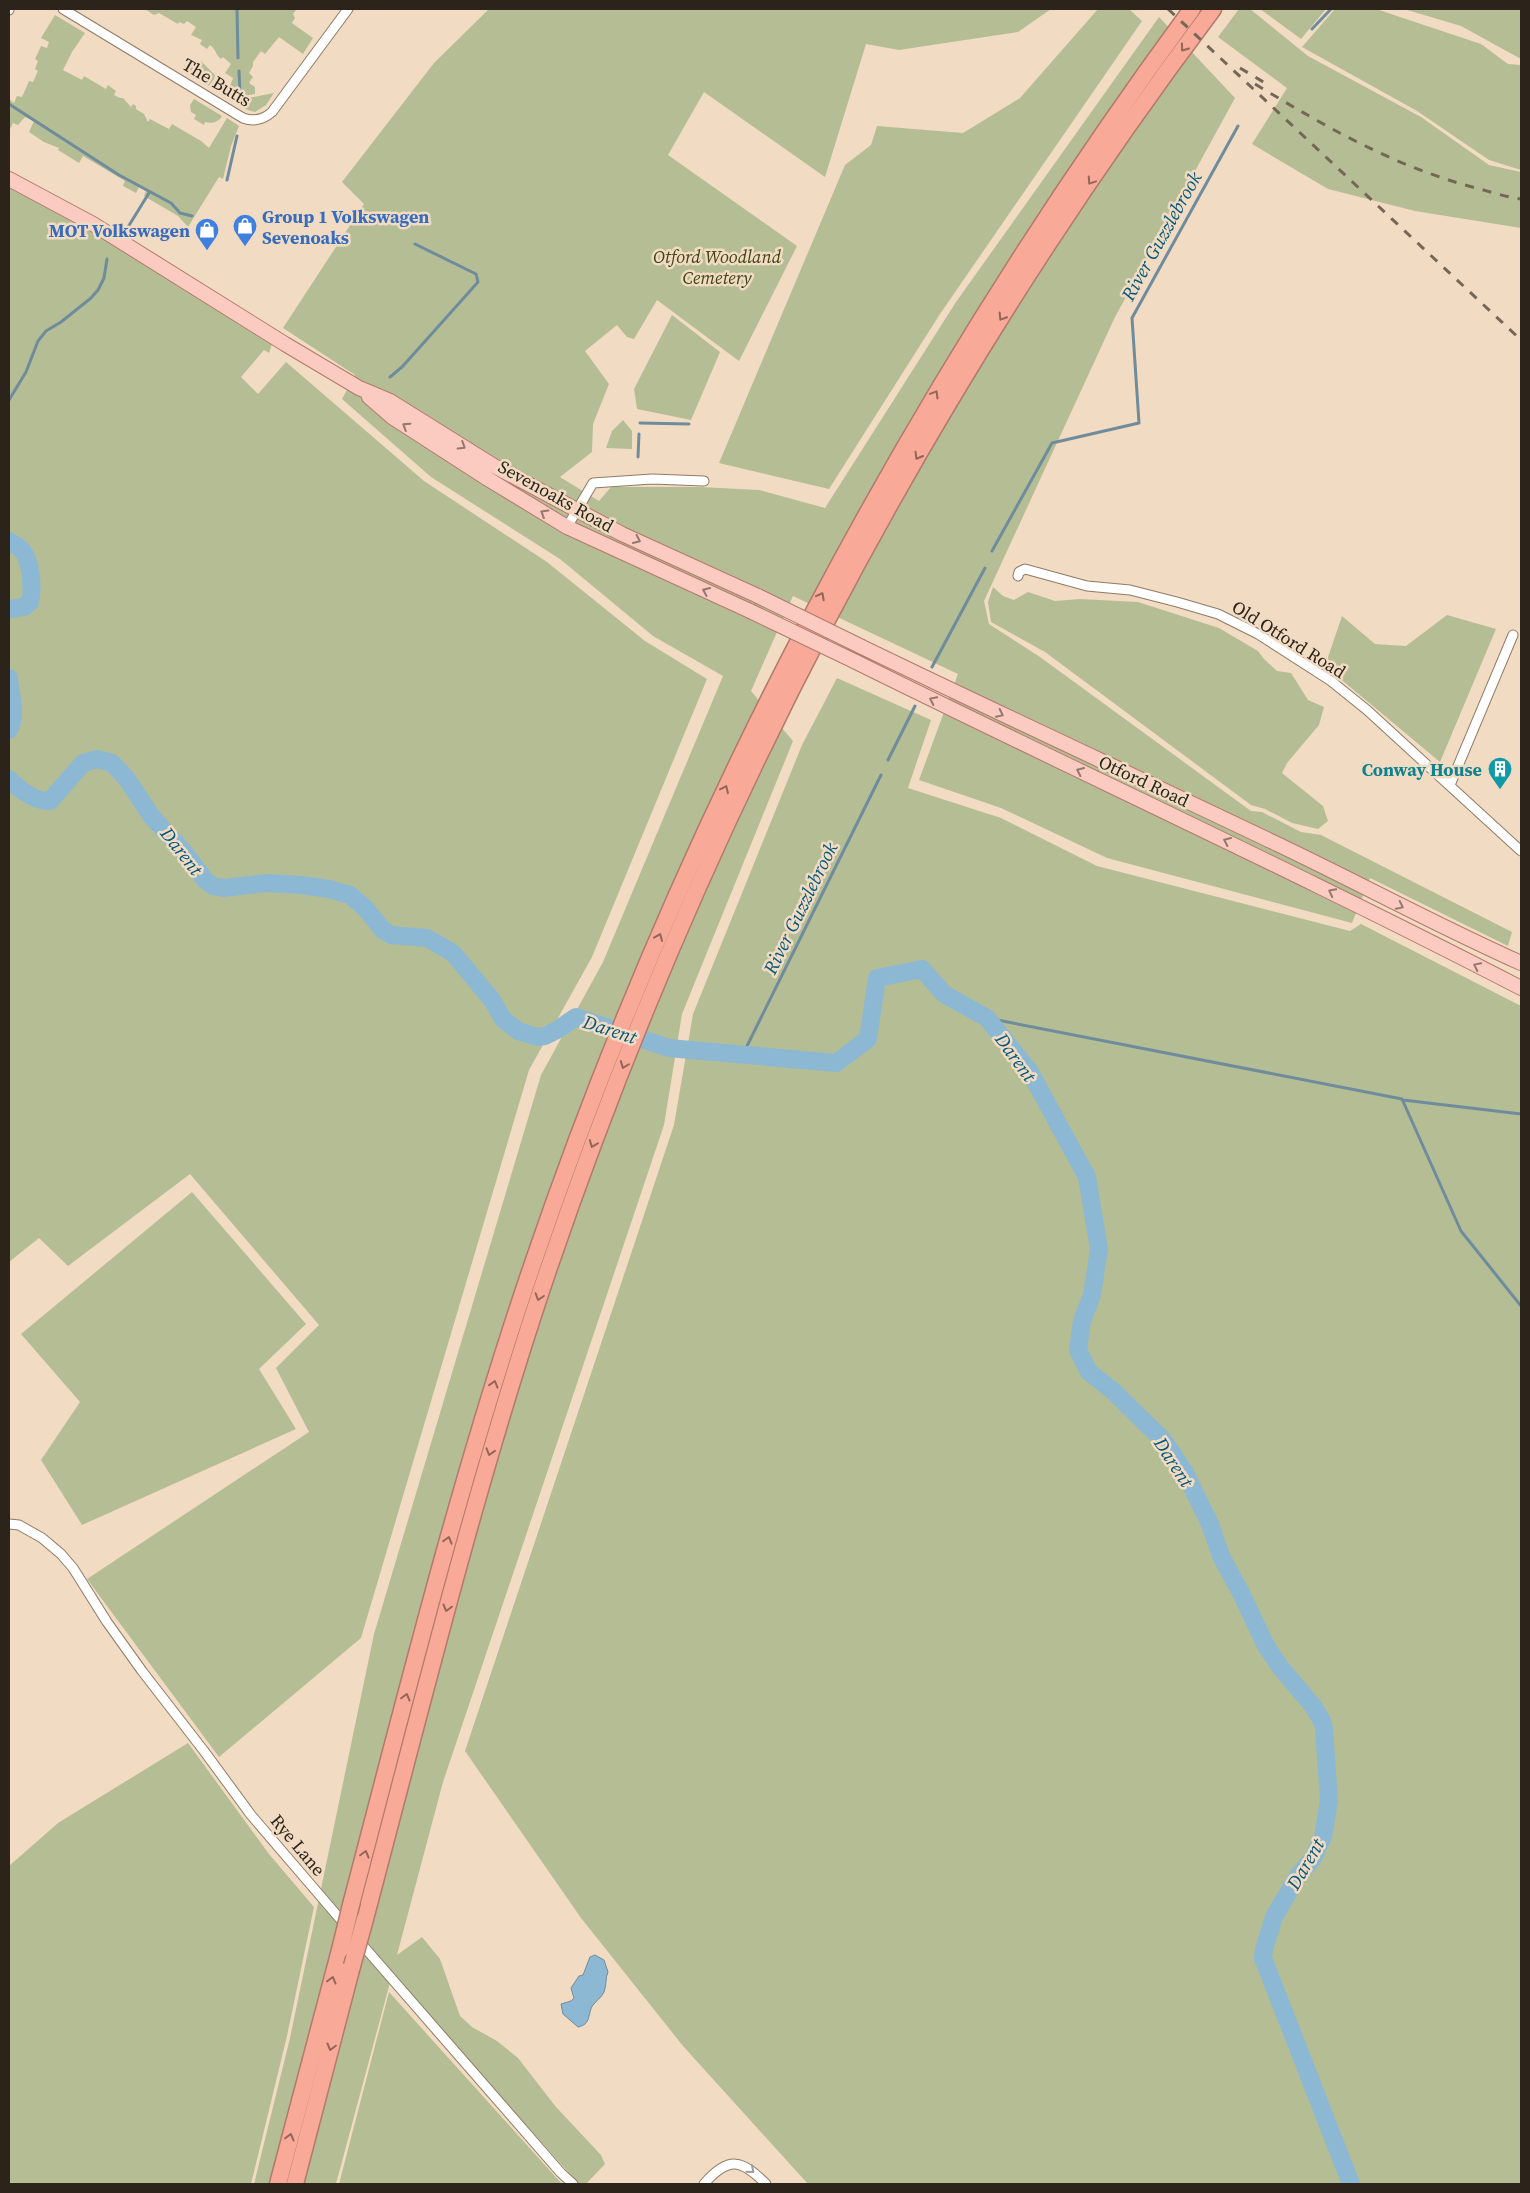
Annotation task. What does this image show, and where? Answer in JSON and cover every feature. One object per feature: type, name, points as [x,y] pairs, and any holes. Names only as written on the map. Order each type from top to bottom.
[{"type":"highway","points":[[278,2184],[430,1606],[481,1426],[533,1261],[595,1093],[640,982],[685,877],[741,756],[819,602],[874,499],[947,375],[1037,231],[1107,127],[1192,9]]},
{"type":"highway","points":[[295,2184],[465,1540],[497,1429],[547,1274],[611,1098],[656,988],[703,878],[781,712],[888,510],[983,347],[1056,233],[1132,121],[1213,9]]},
{"type":"main road","name":"Sevenoaks Road","points":[[9,179],[93,224],[359,388],[390,401],[494,466],[622,534],[758,596]]},
{"type":"main road","name":"Sevenoaks Road","points":[[359,388],[392,417],[488,480],[567,527],[750,611]]},
{"type":"main road","name":"Otford Road","points":[[758,596],[1025,726],[1279,845],[1467,939],[1521,963]]},
{"type":"main road","name":"Otford Road","points":[[750,611],[1271,862],[1521,987]]},
{"type":"street","name":"The Butts","points":[[63,9],[241,117],[254,121],[264,118],[272,112],[348,9]]},
{"type":"street","points":[[567,527],[593,483],[652,479],[704,481]]},
{"type":"street","name":"Old Otford Road","points":[[1018,576],[1019,572],[1025,569],[1086,586],[1130,590],[1218,614],[1258,634],[1331,681],[1367,710],[1521,851]]},
{"type":"street","points":[[1450,785],[1513,635]]},
{"type":"street","name":"Rye Lane","points":[[9,1524],[19,1525],[42,1538],[61,1554],[73,1568],[106,1622],[278,1848],[555,2166],[573,2184]]},
{"type":"street","points":[[704,2184],[730,2164],[744,2165],[766,2184]]},
{"type":"green space","points":[[145,9],[301,9],[296,10],[293,14],[295,18],[292,23],[313,38],[303,54],[279,37],[265,54],[261,51],[253,62],[249,73],[253,77],[249,83],[255,87],[255,94],[230,98],[226,96],[233,78],[225,73],[231,64],[223,57],[221,59],[210,45],[207,49],[200,44],[202,40],[191,35],[196,27],[187,21],[184,24],[179,22],[178,24],[159,13],[154,15]]},
{"type":"green space","name":"Otford Woodland Cemetery","points":[[489,9],[1051,9],[1018,32],[899,50],[866,44],[825,177],[704,92],[668,155],[797,246],[739,361],[657,300],[634,339],[627,337],[617,325],[585,351],[609,384],[593,424],[592,452],[560,477],[599,501],[611,487],[700,487],[759,490],[825,508],[956,302],[1159,17],[1235,98],[1115,317],[984,601],[989,624],[1040,657],[1251,811],[1262,812],[1301,832],[1321,835],[1512,932],[1508,946],[1370,878],[1352,923],[1107,858],[1001,808],[919,780],[958,674],[793,596],[751,691],[793,741],[682,1014],[664,1125],[443,1782],[397,1955],[422,1937],[440,1959],[460,2016],[472,2027],[497,2041],[518,2058],[556,2107],[601,2155],[605,2164],[586,2184],[579,2184],[392,1975],[336,2184],[254,2184],[290,2038],[374,1634],[541,1075],[603,962],[723,676],[653,636],[560,559],[431,477],[342,399],[355,375],[283,328],[364,204],[342,182],[434,63]]},
{"type":"green space","points":[[1098,9],[1129,9],[1142,21],[940,314],[829,489],[719,463],[845,165],[871,145],[877,126],[963,133],[1020,98]]},
{"type":"green space","points":[[1239,9],[1250,9],[1308,56],[1421,117],[1489,165],[1521,172],[1521,228],[1415,211],[1328,189],[1252,144],[1287,88],[1218,37]]},
{"type":"green space","points":[[1260,9],[1326,9],[1301,39]]},
{"type":"green space","points":[[1335,9],[1376,9],[1481,44],[1508,64],[1521,65],[1521,170],[1489,160],[1417,111],[1302,47]]},
{"type":"green space","points":[[1404,9],[1521,9],[1521,59],[1461,26]]},
{"type":"green space","points":[[55,15],[85,33],[63,70],[82,80],[84,76],[106,89],[108,85],[116,91],[114,95],[123,98],[131,107],[133,104],[136,106],[136,109],[144,114],[148,122],[150,119],[169,129],[172,124],[201,141],[209,148],[227,118],[239,126],[231,146],[223,179],[219,177],[188,227],[178,216],[144,196],[146,191],[139,187],[136,193],[123,186],[125,181],[83,156],[79,163],[58,150],[59,148],[44,142],[29,132],[34,121],[25,117],[18,125],[13,123],[9,131],[9,99],[14,103],[17,96],[22,97],[29,81],[33,82],[38,71],[35,69],[38,61],[35,59],[41,46],[47,48],[49,42],[41,38]]},
{"type":"green space","points":[[201,61],[215,75],[209,86],[182,70],[185,65],[196,62],[199,64]]},
{"type":"green space","points":[[274,93],[266,105],[255,112],[233,101]]},
{"type":"green space","points":[[194,99],[222,116],[221,118],[215,122],[205,122],[204,125],[194,119],[196,115],[191,112],[190,105]]},
{"type":"green space","points":[[9,187],[103,237],[272,344],[269,353],[264,350],[241,377],[258,394],[286,362],[424,481],[547,562],[645,641],[707,679],[592,957],[529,1070],[361,1638],[219,1757],[87,1579],[309,1432],[276,1368],[319,1325],[190,1174],[68,1266],[39,1238],[9,1262]]},
{"type":"green space","points":[[672,315],[720,352],[691,420],[637,409],[634,389]]},
{"type":"green space","points":[[623,420],[632,431],[632,449],[606,448],[612,431]]},
{"type":"green space","points":[[993,587],[1003,596],[1014,600],[1028,592],[1055,601],[1080,599],[1138,602],[1219,628],[1258,651],[1277,671],[1291,673],[1308,700],[1324,707],[1319,725],[1287,763],[1282,773],[1323,806],[1328,821],[1318,829],[1292,823],[1265,809],[1251,805],[1045,652],[991,622],[988,602]]},
{"type":"green space","points":[[1447,615],[1496,629],[1440,762],[1325,666],[1342,616],[1375,644],[1406,646]]},
{"type":"green space","points":[[837,678],[931,720],[908,788],[1001,818],[1097,866],[1350,931],[1361,924],[1521,1006],[1521,2184],[808,2184],[683,2046],[581,1918],[465,1751],[674,1125],[693,1014],[802,745]]},
{"type":"green space","points":[[192,1192],[306,1324],[259,1369],[296,1429],[82,1525],[41,1460],[80,1402],[21,1334]]},
{"type":"green space","points":[[188,1743],[269,1854],[314,1907],[287,2036],[251,2184],[9,2184],[9,1866],[58,1823]]},
{"type":"green space","points":[[389,1992],[562,2184],[339,2184]]},
{"type":"water","points":[[595,1955],[604,1960],[608,1972],[605,1989],[602,1996],[591,2008],[585,2024],[578,2027],[563,2014],[561,2004],[574,1998],[571,1988],[579,1976],[583,1975],[590,1957]]},
{"type":"waterway","points":[[237,9],[238,58]]},
{"type":"waterway","name":"River Guzzlebrook","points":[[1312,29],[1331,9]]},
{"type":"waterway","points":[[239,71],[240,93]]},
{"type":"waterway","points":[[9,104],[119,175],[171,203],[180,213],[192,216]]},
{"type":"waterway","name":"River Guzzlebrook","points":[[992,551],[1052,443],[1139,423],[1132,318],[1238,126]]},
{"type":"waterway","points":[[227,180],[237,136]]},
{"type":"waterway","points":[[128,227],[149,193]]},
{"type":"waterway","points":[[390,377],[402,367],[478,282],[476,274],[415,244]]},
{"type":"waterway","points":[[9,400],[26,372],[38,341],[46,331],[61,322],[98,290],[104,278],[107,259]]},
{"type":"waterway","points":[[640,423],[689,424]]},
{"type":"waterway","points":[[638,457],[639,434]]},
{"type":"waterway","name":"Darent","points":[[9,541],[21,549],[25,555],[30,568],[31,583],[30,602],[24,607],[9,609]]},
{"type":"waterway","name":"River Guzzlebrook","points":[[932,667],[985,568]]},
{"type":"waterway","name":"Darent","points":[[9,678],[13,710],[12,723],[9,730]]},
{"type":"waterway","name":"River Guzzlebrook","points":[[888,760],[915,706]]},
{"type":"waterway","name":"Darent","points":[[9,779],[28,794],[45,801],[50,801],[83,763],[97,759],[112,763],[127,779],[152,817],[183,851],[206,881],[213,886],[223,888],[267,883],[301,885],[329,889],[350,895],[365,908],[383,930],[391,935],[427,938],[453,953],[492,1000],[503,1019],[518,1031],[537,1037],[545,1036],[557,1030],[576,1017],[669,1048],[836,1063],[868,1039],[877,978],[922,969],[944,994],[987,1018],[1030,1072],[1087,1177],[1099,1249],[1092,1295],[1082,1321],[1078,1350],[1089,1372],[1113,1391],[1164,1441],[1185,1473],[1210,1524],[1221,1556],[1266,1646],[1281,1668],[1313,1706],[1322,1721],[1329,1801],[1323,1837],[1313,1858],[1298,1876],[1274,1917],[1263,1958],[1351,2184]]},
{"type":"waterway","name":"River Guzzlebrook","points":[[743,1054],[881,775]]},
{"type":"waterway","points":[[987,1018],[1402,1099],[1461,1231],[1521,1306]]},
{"type":"waterway","points":[[1403,1100],[1521,1114]]},
{"type":"railway","points":[[1168,9],[1521,340]]},
{"type":"railway","points":[[1240,68],[1265,83]]},
{"type":"railway","points":[[1255,84],[1309,116],[1389,157],[1446,179],[1521,199]]},
{"type":"place","name":"Group 1 Volkswagen Sevenoaks","points":[[245,247]]},
{"type":"place","name":"MOT Volkswagen","points":[[207,251]]},
{"type":"place","name":"Conway House","points":[[1500,790]]}]
